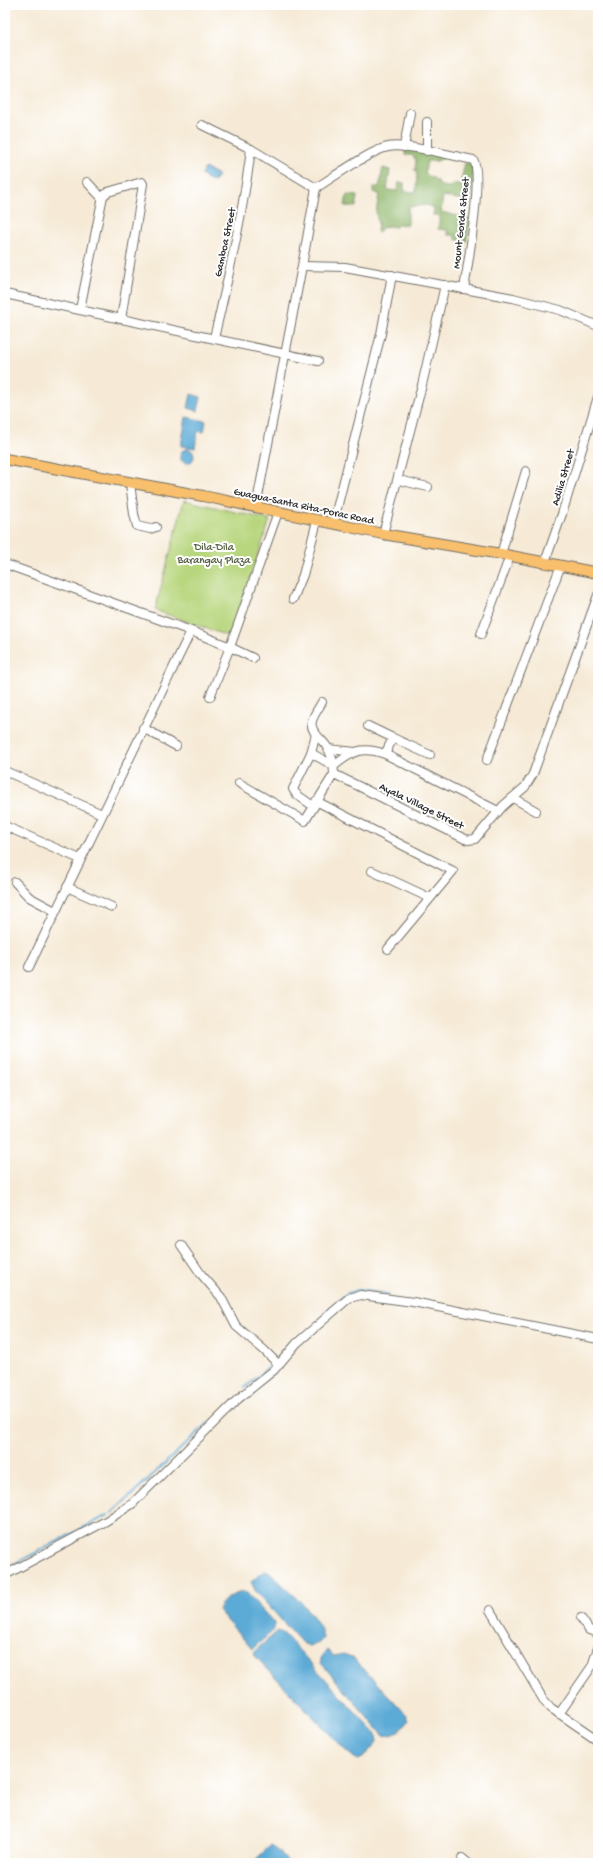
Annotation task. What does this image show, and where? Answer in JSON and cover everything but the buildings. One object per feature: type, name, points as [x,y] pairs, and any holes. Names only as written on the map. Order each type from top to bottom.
[{"type":"main road","name":"Guagua-Santa Rita-Porac Road","points":[[5,459],[256,506],[317,521],[383,534],[545,562],[598,573]]},
{"type":"street","points":[[404,147],[410,113]]},
{"type":"street","points":[[256,506],[286,354],[316,188],[376,151],[388,147],[404,147],[426,151],[427,122]]},
{"type":"street","points":[[202,125],[250,149],[316,188]]},
{"type":"street","name":"Gamboa Street","points":[[214,338],[235,252],[246,192],[250,149]]},
{"type":"street","name":"Mount Gorda Street","points":[[426,151],[473,160],[477,166],[476,198],[464,289]]},
{"type":"street","points":[[87,182],[102,198]]},
{"type":"street","points":[[80,309],[102,198],[108,192],[138,182],[143,182],[121,319]]},
{"type":"street","points":[[302,266],[345,267],[445,285],[560,310],[598,326]]},
{"type":"street","points":[[333,524],[381,334],[392,275]]},
{"type":"street","points":[[383,534],[399,480],[445,285]]},
{"type":"street","points":[[5,294],[318,361]]},
{"type":"street","name":"Adilia Street","points":[[545,562],[562,514],[598,397]]},
{"type":"street","points":[[481,634],[505,555],[526,471]]},
{"type":"street","points":[[399,480],[428,487]]},
{"type":"street","points":[[130,483],[137,526],[150,529],[156,527]]},
{"type":"street","points":[[210,696],[230,647],[278,512]]},
{"type":"street","points":[[293,599],[303,575],[317,521]]},
{"type":"street","points":[[5,564],[190,631],[253,658]]},
{"type":"street","points":[[487,760],[561,565]]},
{"type":"street","name":"Ayala Village Street","points":[[311,753],[334,770],[468,840],[478,837],[498,811],[525,787],[533,774],[598,595]]},
{"type":"street","points":[[29,967],[190,631]]},
{"type":"street","points":[[322,702],[311,722],[316,734],[328,749],[334,770]]},
{"type":"street","points":[[368,726],[430,756]]},
{"type":"street","points":[[143,728],[176,746]]},
{"type":"street","points":[[316,734],[311,753],[293,791],[315,804],[453,871],[388,949]]},
{"type":"street","points":[[385,754],[393,738]]},
{"type":"street","points":[[328,749],[356,752]]},
{"type":"street","points":[[239,783],[305,822],[334,770],[345,757],[356,752],[369,749],[385,754],[498,811]]},
{"type":"street","points":[[5,771],[102,814]]},
{"type":"street","points":[[514,798],[536,811]]},
{"type":"street","points":[[5,826],[80,859]]},
{"type":"street","points":[[372,871],[430,898]]},
{"type":"street","points":[[15,882],[30,897],[55,911]]},
{"type":"street","points":[[67,887],[112,907]]},
{"type":"street","points":[[182,1244],[201,1274],[221,1297],[236,1326],[276,1362]]},
{"type":"street","points":[[5,1574],[106,1521],[132,1504],[276,1362],[342,1303],[354,1296],[361,1295],[413,1302],[598,1339]]},
{"type":"street","points":[[490,1610],[543,1699],[559,1714],[598,1740]]},
{"type":"street","points":[[581,1618],[589,1630],[598,1633]]},
{"type":"street","points":[[559,1714],[592,1666],[598,1648]]},
{"type":"green space","points":[[405,149],[436,154],[444,158],[437,161],[427,161],[425,172],[428,176],[435,179],[441,186],[450,187],[453,184],[460,184],[465,163],[474,164],[471,196],[466,213],[462,212],[463,200],[443,196],[441,212],[470,219],[466,243],[455,239],[455,235],[448,235],[447,230],[438,229],[440,215],[433,215],[434,208],[426,205],[408,207],[408,225],[398,224],[396,227],[388,226],[377,232],[378,222],[376,213],[379,194],[373,192],[373,187],[379,187],[383,168],[390,170],[387,190],[398,191],[399,182],[404,183],[404,191],[416,192],[416,160],[412,155],[405,155]]},
{"type":"green space","points":[[347,195],[357,196],[356,207],[345,206]]},
{"type":"green space","name":"Dila-Dila Barangay Plaza","points":[[184,500],[270,520],[230,637],[155,610]]},
{"type":"water","points":[[205,168],[218,175],[214,182],[201,175]]},
{"type":"water","points":[[191,394],[201,397],[198,411],[188,408]]},
{"type":"water","points":[[186,417],[206,421],[204,432],[198,431],[195,448],[181,446]]},
{"type":"water","points":[[187,449],[192,451],[194,456],[192,461],[187,463],[182,461],[180,456],[182,451]]},
{"type":"water","points":[[264,1571],[270,1573],[293,1594],[309,1612],[321,1630],[323,1638],[321,1641],[309,1646],[302,1643],[256,1592],[251,1582]]},
{"type":"water","points":[[243,1592],[247,1593],[274,1623],[274,1630],[252,1649],[218,1610],[222,1603],[228,1598]]},
{"type":"water","points":[[278,1631],[283,1633],[376,1734],[377,1742],[363,1758],[357,1760],[346,1751],[256,1657],[254,1652]]},
{"type":"water","points":[[327,1650],[334,1656],[343,1654],[352,1657],[407,1715],[409,1721],[404,1727],[394,1734],[387,1736],[383,1735],[321,1663],[321,1658]]},
{"type":"water","points":[[271,1845],[290,1863],[252,1863]]},
{"type":"waterway","points":[[325,1313],[346,1294],[359,1290],[387,1294]]},
{"type":"waterway","points":[[276,1360],[286,1350]]},
{"type":"waterway","points":[[245,1388],[273,1363]]},
{"type":"waterway","points":[[112,1513],[208,1423]]},
{"type":"waterway","points":[[5,1569],[108,1515]]}]
